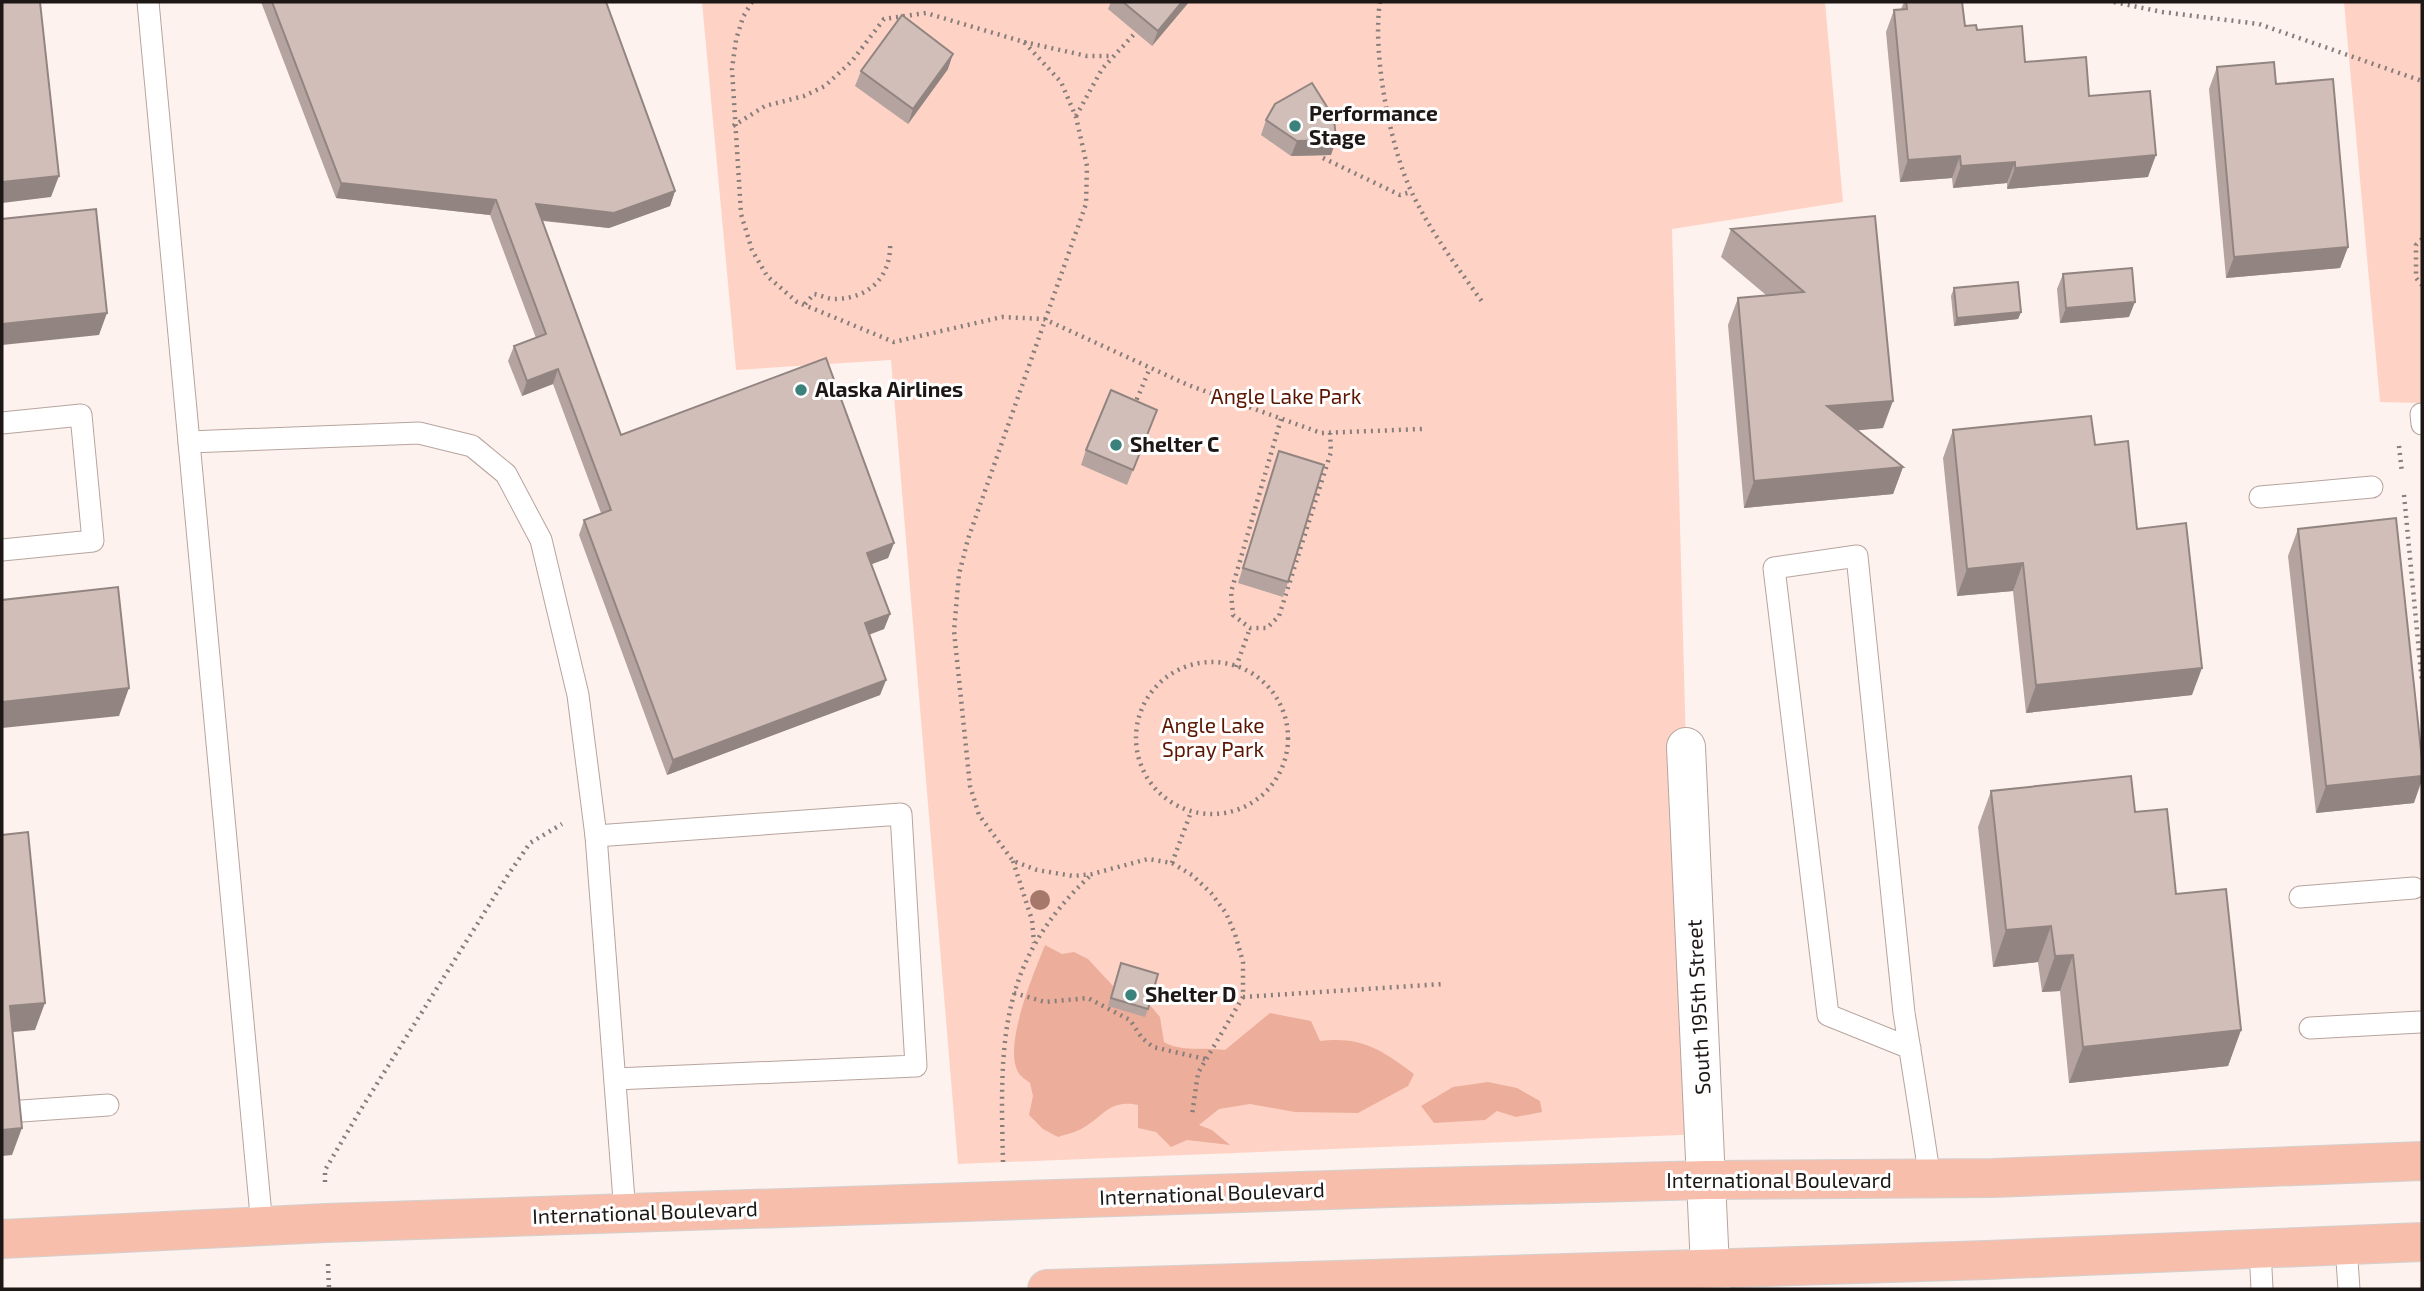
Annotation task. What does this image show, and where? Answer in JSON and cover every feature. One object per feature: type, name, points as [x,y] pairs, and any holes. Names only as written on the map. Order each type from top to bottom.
[{"type":"main road","name":"International Boulevard","points":[[2,1239],[326,1223],[625,1213],[1707,1180],[1930,1180],[2422,1161]]},
{"type":"main road","points":[[1046,1289],[1405,1283],[1707,1282],[2422,1242]]},
{"type":"street","name":"South 195th Street","points":[[1686,747],[1707,1180],[1707,1282]]},
{"type":"lane","points":[[148,2],[262,1226]]},
{"type":"lane","points":[[2,423],[81,415],[93,541],[2,550]]},
{"type":"lane","points":[[189,442],[419,433],[472,446],[506,474],[541,540],[578,695],[595,828],[625,1213]]},
{"type":"lane","points":[[2260,496],[2372,486]]},
{"type":"lane","points":[[1910,1048],[1828,1015],[1774,568],[1857,556],[1910,1048],[1930,1180]]},
{"type":"lane","points":[[595,828],[901,814],[916,1066],[615,1079]]},
{"type":"lane","points":[[2300,897],[2414,888]]},
{"type":"lane","points":[[2310,1028],[2420,1022]]},
{"type":"lane","points":[[7,1112],[108,1105]]},
{"type":"lane","points":[[2346,1246],[2349,1289]]},
{"type":"lane","points":[[2260,1249],[2262,1289]]},
{"type":"path","points":[[752,2],[743,17],[736,40],[732,69],[733,126],[741,214],[752,250],[767,276],[782,291],[804,304],[894,342],[1002,317],[1044,318],[1150,368],[1321,433],[1422,429]]},
{"type":"path","points":[[1380,2],[1376,24],[1386,106],[1411,192],[1426,220],[1483,303]]},
{"type":"path","points":[[2114,2],[2162,12],[2259,24],[2422,81]]},
{"type":"path","points":[[733,126],[765,106],[804,96],[825,86],[852,61],[884,19],[926,13],[1024,42],[1087,56],[1112,55]]},
{"type":"path","points":[[1076,117],[1112,55],[1136,32]]},
{"type":"path","points":[[1024,42],[1061,82],[1076,117],[1087,166],[1086,204],[968,539],[954,603],[955,644],[970,786],[979,815],[1013,861],[1032,920],[1034,944]]},
{"type":"path","points":[[1323,158],[1400,195],[1411,192]]},
{"type":"path","points":[[2422,239],[2416,245],[2416,278],[2422,285]]},
{"type":"path","points":[[804,304],[814,294],[833,300],[852,296],[879,283],[887,271],[890,241]]},
{"type":"path","points":[[1130,415],[1150,368]]},
{"type":"path","points":[[1281,419],[1231,592],[1233,615],[1250,628],[1267,628],[1279,615],[1331,453],[1330,433]]},
{"type":"path","points":[[2399,440],[2403,480]]},
{"type":"path","points":[[2404,494],[2422,682]]},
{"type":"path","points":[[1236,667],[1250,628]]},
{"type":"path","points":[[1201,662],[1227,663],[1251,672],[1270,689],[1283,710],[1288,735],[1285,760],[1274,783],[1256,801],[1234,812],[1209,815],[1191,812],[1163,798],[1146,779],[1137,756],[1135,730],[1142,706],[1156,685],[1177,670],[1201,662]]},
{"type":"path","points":[[1172,863],[1191,812]]},
{"type":"path","points":[[329,1289],[325,1170],[530,843],[565,823],[595,828]]},
{"type":"path","points":[[1013,861],[1055,874],[1092,874],[1147,859],[1172,863],[1192,876],[1226,913],[1243,962],[1244,997],[1205,1059],[1196,1083],[1192,1115]]},
{"type":"path","points":[[1004,1201],[1001,1075],[1003,1041],[1014,993],[1034,944],[1054,913],[1092,874]]},
{"type":"path","points":[[1244,997],[1443,984]]},
{"type":"path","points":[[1014,993],[1045,1002],[1088,999],[1130,1020],[1142,1038],[1153,1047],[1205,1059]]},
{"type":"green space","name":"Angle Lake Park","points":[[702,2],[1825,2],[1843,202],[1672,229],[1686,747],[1705,1134],[958,1164],[891,360],[736,370]]},
{"type":"green space","points":[[2344,2],[2422,2],[2422,403],[2380,402]]},
{"type":"shaded area","points":[[1045,945],[1062,954],[1074,952],[1088,959],[1114,987],[1149,1004],[1160,1017],[1164,1042],[1170,1045],[1225,1050],[1270,1013],[1311,1021],[1320,1041],[1360,1043],[1392,1058],[1414,1074],[1408,1086],[1358,1113],[1295,1112],[1250,1104],[1219,1109],[1199,1125],[1212,1130],[1230,1145],[1187,1140],[1171,1147],[1156,1132],[1138,1128],[1138,1105],[1128,1104],[1113,1107],[1081,1129],[1058,1137],[1043,1129],[1029,1115],[1033,1096],[1030,1083],[1019,1073],[1014,1060],[1017,1027]]},
{"type":"shaded area","points":[[1488,1082],[1517,1088],[1540,1101],[1542,1112],[1516,1117],[1497,1111],[1485,1120],[1434,1123],[1421,1106],[1453,1087]]},
{"type":"building","points":[[2,2],[40,2],[59,176],[2,182]]},
{"type":"building","name":"Alaska Airlines","points":[[272,2],[606,2],[675,191],[614,213],[536,204],[621,435],[826,358],[894,543],[867,553],[890,614],[865,623],[886,680],[673,760],[584,520],[611,510],[558,369],[527,381],[514,346],[546,334],[496,200],[341,183]]},
{"type":"building","points":[[1123,2],[1182,2],[1158,31]]},
{"type":"building","points":[[1906,2],[1962,2],[1965,26],[1976,25],[1977,30],[2022,26],[2025,62],[2086,57],[2089,96],[2150,91],[2156,155],[2015,168],[2015,162],[1961,166],[1960,156],[1908,160],[1894,10],[1907,9]]},
{"type":"building","points":[[902,15],[953,54],[913,109],[861,71]]},
{"type":"building","points":[[2274,62],[2276,84],[2333,79],[2348,247],[2234,257],[2217,67]]},
{"type":"building","points":[[1312,83],[1334,118],[1336,140],[1297,141],[1266,120],[1275,104]]},
{"type":"building","points":[[96,209],[107,313],[2,324],[2,219]]},
{"type":"building","points":[[1875,216],[1893,401],[1827,406],[1903,467],[1754,481],[1738,298],[1804,292],[1731,229]]},
{"type":"building","points":[[2132,268],[2135,302],[2066,308],[2063,274]]},
{"type":"building","points":[[2018,282],[2021,312],[1957,318],[1954,288]]},
{"type":"building","name":"Shelter C","points":[[1111,390],[1157,410],[1133,470],[1086,450]]},
{"type":"building","points":[[2091,416],[2095,445],[2128,441],[2137,529],[2186,523],[2202,668],[2036,685],[2023,563],[1967,569],[1953,430]]},
{"type":"building","points":[[1279,451],[1324,465],[1288,582],[1243,568]]},
{"type":"building","points":[[2396,518],[2422,776],[2326,786],[2298,529]]},
{"type":"building","points":[[118,587],[129,688],[2,702],[2,600]]},
{"type":"building","points":[[2131,776],[2135,812],[2167,809],[2176,894],[2226,889],[2241,1030],[2083,1047],[2073,955],[2055,956],[2051,926],[2006,930],[1991,791]]},
{"type":"building","points":[[28,832],[45,1003],[10,1006],[22,1128],[2,1130],[2,835]]},
{"type":"building","name":"Shelter D","points":[[1121,963],[1158,974],[1148,1009],[1111,998]]},
{"type":"place","name":"Performance Stage","points":[[1295,126]]},
{"type":"place","name":"Alaska Airlines","points":[[801,390]]},
{"type":"place","name":"Shelter C","points":[[1116,445]]},
{"type":"place","name":"Shelter D","points":[[1131,995]]},
{"type":"park label","name":"Angle Lake Spray Park","points":[[1213,738]]}]
